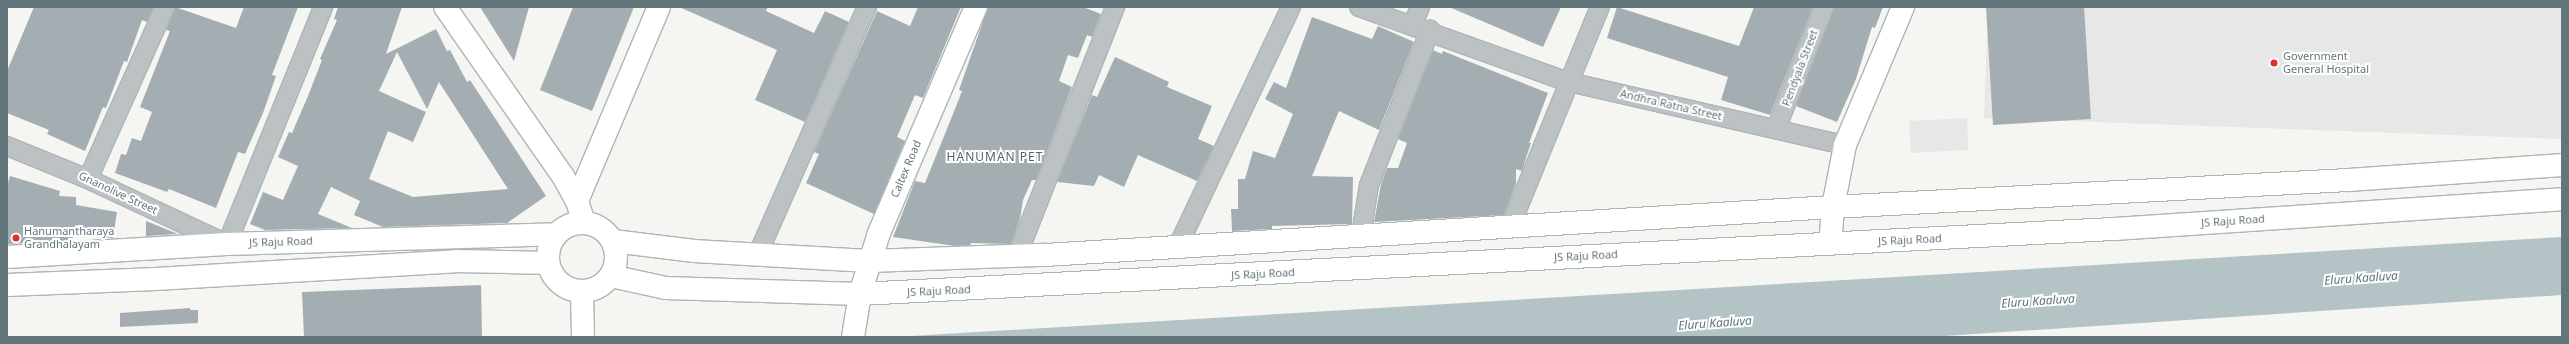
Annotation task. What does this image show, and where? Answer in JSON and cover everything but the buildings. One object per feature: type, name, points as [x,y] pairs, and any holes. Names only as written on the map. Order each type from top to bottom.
[{"type":"street","points":[[88,179],[165,7]]},
{"type":"street","points":[[227,244],[323,7]]},
{"type":"street","points":[[446,7],[578,201],[584,222]]},
{"type":"street","points":[[578,201],[659,7]]},
{"type":"street","points":[[757,256],[867,7]]},
{"type":"street","name":"Caltex Road","points":[[853,337],[860,294],[869,261],[976,7]]},
{"type":"street","points":[[1018,256],[1115,7]]},
{"type":"street","points":[[1178,246],[1290,7]]},
{"type":"street","name":"Andhra Ratna Street","points":[[1359,7],[1412,26],[1430,30],[1569,82],[1845,145]]},
{"type":"street","points":[[1412,26],[1420,7]]},
{"type":"street","points":[[1510,227],[1600,7]]},
{"type":"street","name":"Pendyala Street","points":[[1776,129],[1824,7]]},
{"type":"street","points":[[1830,244],[1833,207],[1845,145],[1903,7]]},
{"type":"street","points":[[1361,235],[1369,185],[1430,30]]},
{"type":"street","name":"Gnanolive Street","points":[[7,146],[88,179],[227,244]]},
{"type":"street","points":[[613,241],[757,256],[869,261],[1018,256],[1833,207],[2349,180],[2562,165]]},
{"type":"street","name":"JS Raju Road","points":[[611,276],[666,288],[860,294],[2114,229],[2562,199]]},
{"type":"street","points":[[584,222],[601,227],[613,241],[617,259],[611,276],[599,288],[582,292],[566,288],[554,278],[548,263],[548,247],[556,234],[568,225],[584,222]]},
{"type":"street","name":"JS Raju Road","points":[[7,257],[227,244],[556,234]]},
{"type":"street","points":[[7,284],[156,279],[456,261],[548,263]]},
{"type":"street","points":[[582,292],[583,337]]},
{"type":"shaded area","name":"Government General Hospital","points":[[1988,7],[2562,7],[2562,139],[1984,118]]},
{"type":"shaded area","points":[[1967,118],[1968,150],[1911,153],[1909,121]]},
{"type":"water","name":"Eluru Kaaluva","points":[[2562,237],[2562,295],[1929,337],[895,337]]},
{"type":"place","name":"Government General Hospital","points":[[2274,63]]},
{"type":"place","name":"Hanumantharaya Grandhalayam","points":[[16,238]]},
{"type":"district","name":"HANUMAN PET","points":[[995,157]]}]
